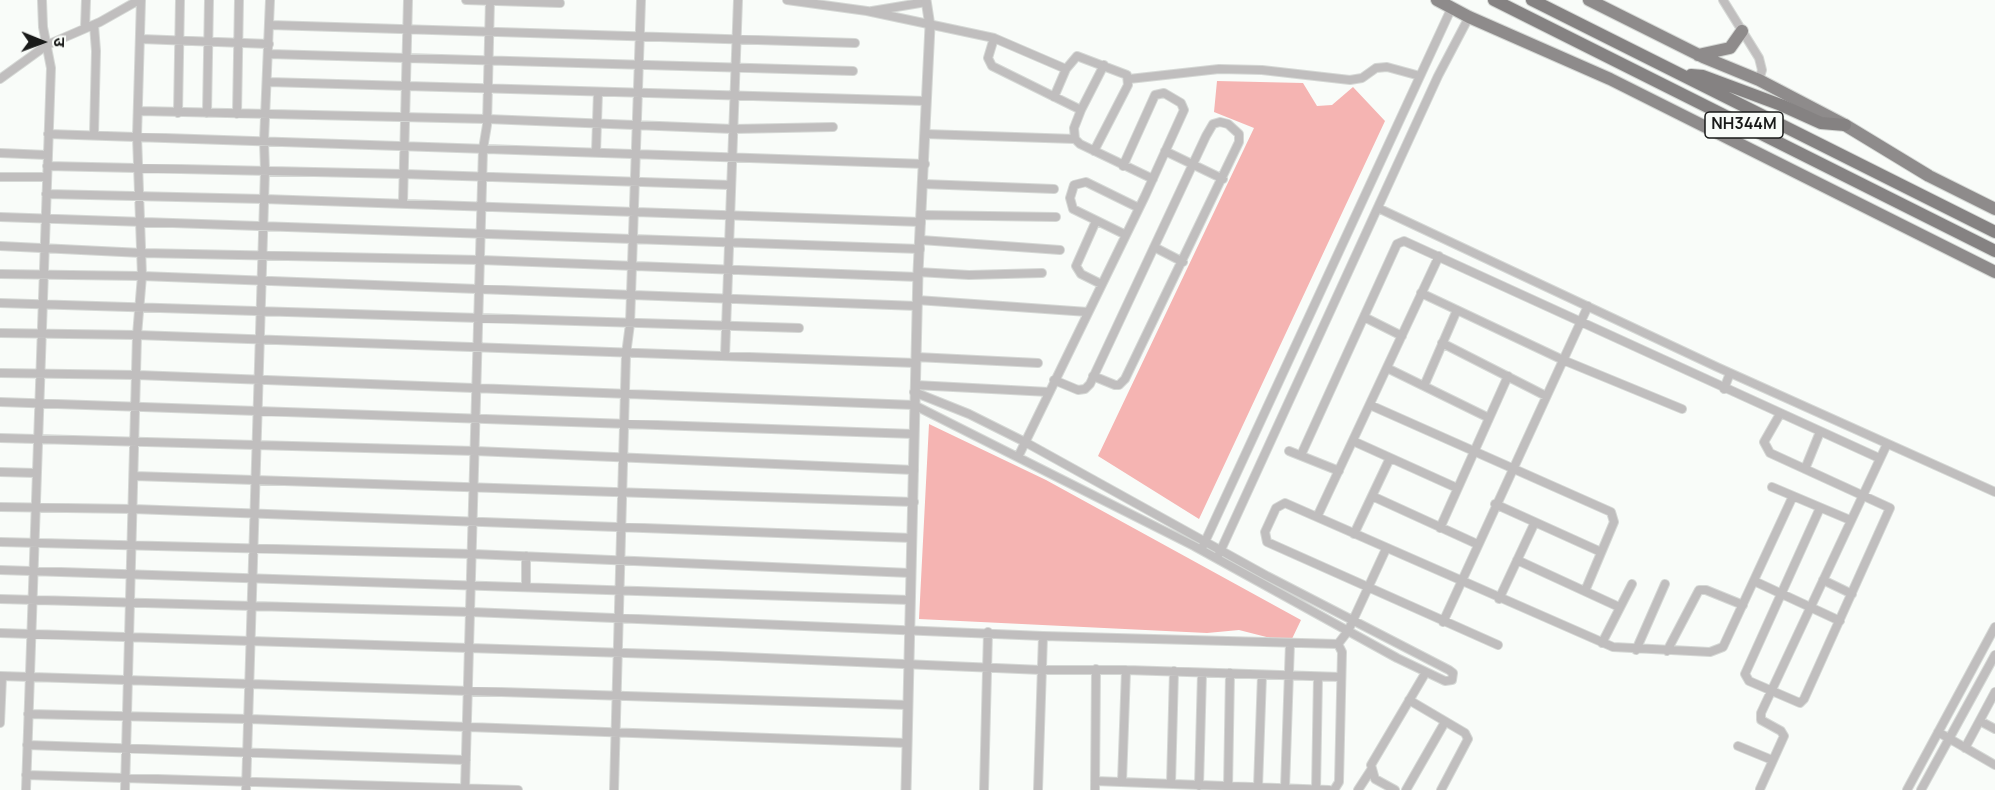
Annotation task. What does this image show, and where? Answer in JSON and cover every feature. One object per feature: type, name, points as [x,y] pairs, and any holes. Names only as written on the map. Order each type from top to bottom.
[{"type":"highway","name":"NH344M","points":[[1494,0],[1995,250]]},
{"type":"highway","name":"NH344M","points":[[1532,0],[1995,232]]},
{"type":"highway","points":[[1681,74],[1703,76],[1781,105],[1821,123],[1845,125]]},
{"type":"main road","points":[[1437,0],[1469,17],[1610,79],[1995,272]]},
{"type":"main road","points":[[1590,0],[1698,55],[1759,80],[1845,125],[1929,176],[1995,209]]},
{"type":"main road","points":[[1698,55],[1730,48],[1742,31]]},
{"type":"street","points":[[26,790],[51,68],[43,27],[42,0]]},
{"type":"street","points":[[85,27],[86,0]]},
{"type":"street","points":[[121,0],[121,10]]},
{"type":"street","points":[[0,79],[47,45],[94,25],[140,0],[140,111],[137,136],[140,167],[138,196],[142,223],[142,276],[137,335],[124,790]]},
{"type":"street","points":[[178,113],[180,0]]},
{"type":"street","points":[[207,113],[209,0]]},
{"type":"street","points":[[237,114],[239,0]]},
{"type":"street","points":[[247,786],[250,608],[254,549],[253,514],[270,0]]},
{"type":"street","points":[[403,203],[408,0]]},
{"type":"street","points":[[466,0],[560,3]]},
{"type":"street","points":[[465,789],[484,177],[483,148],[487,119],[490,0]]},
{"type":"street","points":[[614,790],[625,458],[626,354],[630,324],[641,0]]},
{"type":"street","points":[[725,356],[730,157],[735,96],[738,0]]},
{"type":"street","points":[[788,0],[867,11],[994,38],[1066,69]]},
{"type":"street","points":[[1723,0],[1759,58],[1762,70],[1759,80]]},
{"type":"street","points":[[867,11],[926,1],[930,26],[917,303],[906,790]]},
{"type":"street","points":[[1203,546],[1452,8]]},
{"type":"street","points":[[1217,559],[1438,76],[1469,17]]},
{"type":"street","points":[[94,25],[96,51],[94,135]]},
{"type":"street","points":[[270,25],[855,43]]},
{"type":"street","points":[[994,38],[988,58],[992,66],[1081,110]]},
{"type":"street","points":[[141,39],[269,44]]},
{"type":"street","points":[[269,54],[853,71]]},
{"type":"street","points":[[1054,97],[1066,69],[1077,56],[1104,65],[1126,75],[1129,79]]},
{"type":"street","points":[[1075,139],[1074,128],[1081,110],[1104,65]]},
{"type":"street","points":[[1129,79],[1219,69],[1262,69],[1350,80],[1362,78],[1376,68],[1387,67],[1420,76]]},
{"type":"street","points":[[1094,151],[1129,79]]},
{"type":"street","points":[[268,82],[926,101]]},
{"type":"street","points":[[596,152],[598,92]]},
{"type":"street","points":[[1018,457],[1153,179],[1184,106],[1159,93],[1151,100],[1123,166]]},
{"type":"street","points":[[140,111],[487,119],[733,129],[833,127]]},
{"type":"street","points":[[1054,380],[1082,390],[1090,384],[1214,124],[1220,122],[1228,124],[1239,134],[1239,142],[1125,378],[1119,385],[1115,385],[1094,376]]},
{"type":"street","points":[[48,134],[925,164]]},
{"type":"street","points":[[925,134],[1075,139],[1123,166],[1153,179]]},
{"type":"street","points":[[1166,151],[1223,179]]},
{"type":"street","points":[[0,153],[47,155]]},
{"type":"street","points":[[47,166],[265,170],[731,185]]},
{"type":"street","points":[[0,177],[46,177]]},
{"type":"street","points":[[1126,235],[1070,206],[1072,190],[1076,183],[1086,182],[1139,208]]},
{"type":"street","points":[[923,184],[1054,189]]},
{"type":"street","points":[[46,194],[921,219],[1056,217]]},
{"type":"street","points":[[1378,208],[1730,373],[1995,492]]},
{"type":"street","points":[[0,217],[729,242],[1060,250]]},
{"type":"street","points":[[1096,221],[1076,266],[1081,274],[1101,284]]},
{"type":"street","points":[[1301,455],[1397,244],[1408,242],[1724,389],[1879,458]]},
{"type":"street","points":[[0,246],[142,253],[481,260],[918,275],[1042,273]]},
{"type":"street","points":[[1154,247],[1183,262]]},
{"type":"street","points":[[1317,517],[1439,256]]},
{"type":"street","points":[[0,274],[142,276],[631,296],[917,303],[1088,312]]},
{"type":"street","points":[[1421,293],[1563,360],[1682,409]]},
{"type":"street","points":[[0,303],[799,328]]},
{"type":"street","points":[[1443,622],[1495,504],[1588,306]]},
{"type":"street","points":[[1424,386],[1457,310]]},
{"type":"street","points":[[1364,317],[1402,336]]},
{"type":"street","points":[[0,333],[137,335],[626,354],[1038,363]]},
{"type":"street","points":[[1442,343],[1546,396]]},
{"type":"street","points":[[1386,368],[1489,418]]},
{"type":"street","points":[[0,373],[137,375],[914,405],[1203,546],[1221,550],[1449,670],[1453,676],[1448,682],[1348,631],[1217,559],[1203,546],[1025,441],[915,389]]},
{"type":"street","points":[[1724,389],[1730,373]]},
{"type":"street","points":[[1440,528],[1508,376]]},
{"type":"street","points":[[915,389],[1049,392]]},
{"type":"street","points":[[0,402],[914,434]]},
{"type":"street","points":[[1370,405],[1611,512],[1614,522],[1585,591]]},
{"type":"street","points":[[1780,414],[1766,439],[1765,447],[1770,453],[1890,508],[1802,702],[1796,702],[1746,680],[1745,674],[1820,507]]},
{"type":"street","points":[[1805,469],[1820,432]]},
{"type":"street","points":[[0,438],[475,451],[914,470]]},
{"type":"street","points":[[1353,441],[1457,488]]},
{"type":"street","points":[[1760,789],[1784,736],[1781,731],[1761,720],[1771,691],[1887,444]]},
{"type":"street","points":[[1289,451],[1339,471]]},
{"type":"street","points":[[1354,534],[1390,458]]},
{"type":"street","points":[[0,472],[36,473]]},
{"type":"street","points":[[134,476],[474,485],[914,502]]},
{"type":"street","points":[[1772,487],[1850,520]]},
{"type":"street","points":[[1372,496],[1477,544]]},
{"type":"street","points":[[1498,645],[1264,540],[1264,532],[1276,508],[1281,503],[1317,517],[1602,643],[1636,650],[1718,651],[1743,605],[1794,496]]},
{"type":"street","points":[[1495,504],[1601,552]]},
{"type":"street","points":[[0,507],[133,509],[912,538]]},
{"type":"street","points":[[1499,599],[1535,522]]},
{"type":"street","points":[[0,542],[473,554],[910,573]]},
{"type":"street","points":[[1338,644],[1348,631],[1386,549]]},
{"type":"street","points":[[526,556],[526,586]]},
{"type":"street","points":[[1517,560],[1619,607]]},
{"type":"street","points":[[0,570],[472,583],[910,600]]},
{"type":"street","points":[[1822,580],[1852,594]]},
{"type":"street","points":[[1754,581],[1840,621]]},
{"type":"street","points":[[1602,643],[1632,584]]},
{"type":"street","points":[[1636,650],[1665,584]]},
{"type":"street","points":[[1667,651],[1699,590],[1706,590],[1743,605]]},
{"type":"street","points":[[0,598],[250,608],[471,612],[1043,636],[1338,644],[1342,648],[1339,782],[1334,790]]},
{"type":"street","points":[[1907,790],[1995,627]]},
{"type":"street","points":[[984,790],[988,632]]},
{"type":"street","points":[[0,633],[619,653],[1042,670],[1174,671],[1341,678]]},
{"type":"street","points":[[1038,790],[1043,636]]},
{"type":"street","points":[[1286,788],[1290,642]]},
{"type":"street","points":[[1921,790],[1995,655]]},
{"type":"street","points":[[1095,790],[1096,669]]},
{"type":"street","points":[[1122,782],[1126,670]]},
{"type":"street","points":[[1171,784],[1174,671]]},
{"type":"street","points":[[1358,790],[1371,771],[1373,760],[1426,672]]},
{"type":"street","points":[[1199,786],[1202,673]]},
{"type":"street","points":[[1228,788],[1230,674]]},
{"type":"street","points":[[1258,788],[1262,675]]},
{"type":"street","points":[[0,723],[1,676],[908,705]]},
{"type":"street","points":[[1316,790],[1318,676]]},
{"type":"street","points":[[1965,748],[1995,693]]},
{"type":"street","points":[[1409,700],[1465,734],[1468,742],[1441,790]]},
{"type":"street","points":[[28,714],[466,726],[907,743]]},
{"type":"street","points":[[1980,721],[1995,729]]},
{"type":"street","points":[[1406,790],[1445,722]]},
{"type":"street","points":[[1938,732],[1995,765]]},
{"type":"street","points":[[27,745],[466,760]]},
{"type":"street","points":[[1738,746],[1772,760]]},
{"type":"street","points":[[1371,771],[1375,779],[1395,790]]},
{"type":"street","points":[[26,775],[125,778],[247,786],[518,790]]},
{"type":"street","points":[[1095,781],[1228,788],[1329,790]]},
{"type":"shaded area","points":[[1217,81],[1303,83],[1317,106],[1332,105],[1353,87],[1385,121],[1199,519],[1098,456],[1254,128],[1214,112]]},
{"type":"shaded area","points":[[929,424],[1046,480],[1301,620],[1290,643],[1239,630],[1207,633],[919,619]]}]
